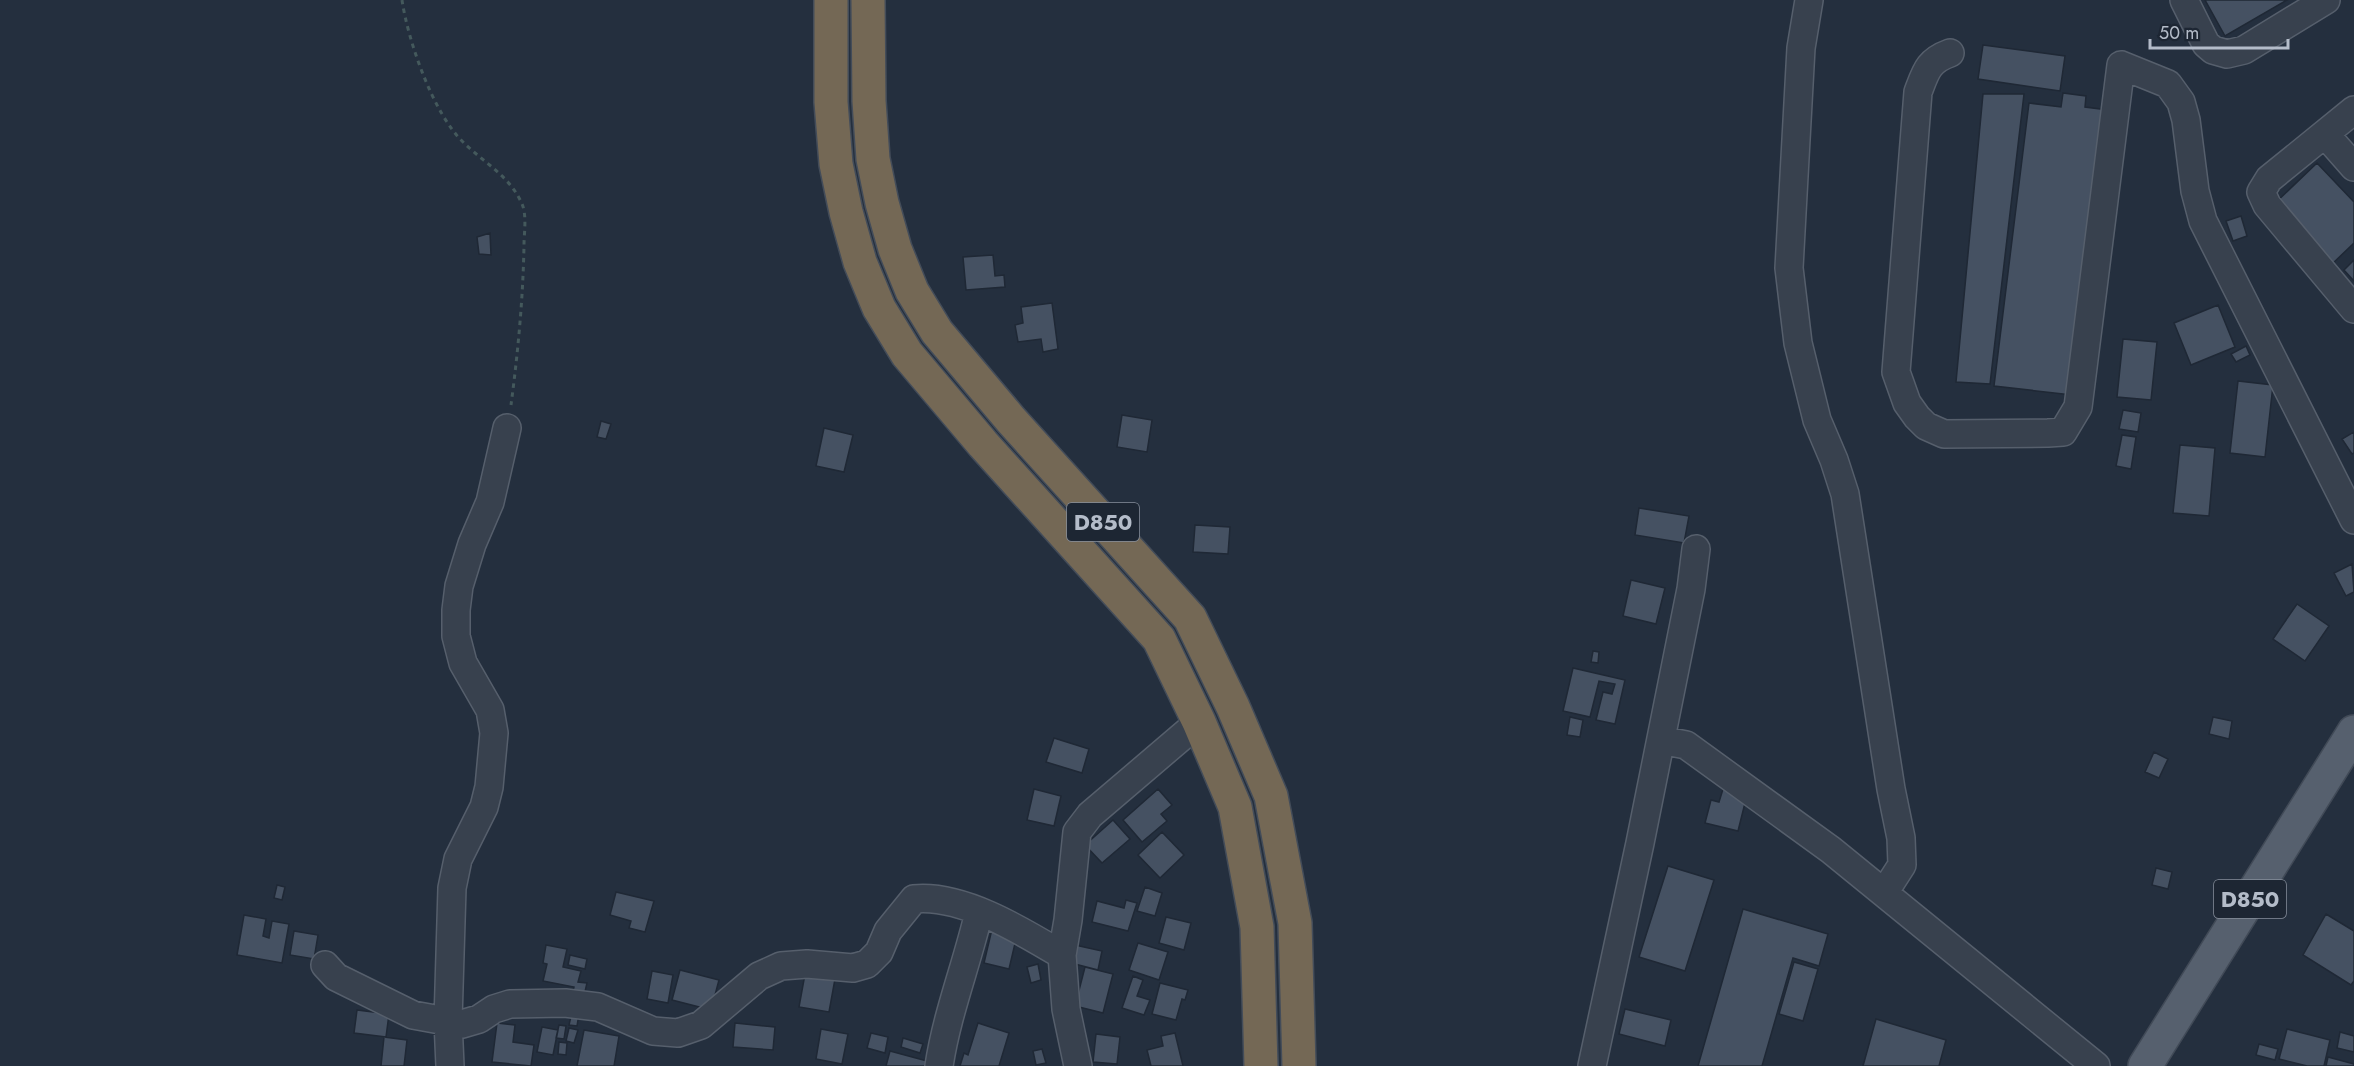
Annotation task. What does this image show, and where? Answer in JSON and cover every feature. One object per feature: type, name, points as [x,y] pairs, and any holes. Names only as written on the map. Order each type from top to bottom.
[{"type":"highway","name":"D850","points":[[831,0],[831,102],[836,164],[857,252],[879,308],[907,354],[983,444],[1159,639],[1199,722],[1235,807],[1257,927],[1261,1066]]},
{"type":"highway","name":"D850","points":[[868,0],[868,101],[873,159],[895,249],[912,291],[938,332],[1011,420],[1190,618],[1233,707],[1271,796],[1295,923],[1299,1066]]},
{"type":"main road","name":"D850","points":[[2145,1066],[2354,732]]},
{"type":"street","points":[[1809,0],[1801,48],[1789,268],[1798,343],[1816,420],[1834,460],[1845,494],[1891,789],[1901,838],[1902,865],[1884,893]]},
{"type":"street","points":[[2184,0],[2206,44],[2213,50],[2227,54],[2244,50],[2326,0]]},
{"type":"street","points":[[1950,53],[1936,58],[1925,72],[1918,92],[1896,372],[1907,403],[1917,417],[1926,426],[1944,434],[2048,434],[2064,432],[2072,421],[2078,407],[2121,65],[2168,84],[2181,102],[2186,120],[2195,191],[2203,221],[2354,520]]},
{"type":"street","points":[[2354,110],[2269,179],[2261,192],[2267,205],[2354,309]]},
{"type":"street","points":[[2325,134],[2354,167]]},
{"type":"street","points":[[450,1066],[448,1021],[452,888],[458,859],[484,807],[489,787],[494,733],[490,710],[463,663],[456,636],[456,610],[459,586],[472,544],[490,502],[507,428]]},
{"type":"street","points":[[1592,1066],[1661,740],[1691,589],[1696,549]]},
{"type":"street","points":[[1078,1066],[1066,1010],[1062,955],[1077,832],[1090,815],[1199,722]]},
{"type":"street","points":[[1661,740],[1686,745],[1831,850],[2096,1066]]},
{"type":"street","points":[[325,965],[336,977],[413,1015],[462,1023],[479,1019],[494,1009],[510,1005],[565,1003],[598,1007],[653,1031],[678,1033],[701,1025],[759,976],[781,966],[807,964],[853,968],[867,964],[879,952],[888,931],[914,898],[944,900],[979,912],[1026,933],[1062,955]]},
{"type":"street","points":[[939,1066],[946,1028],[970,953],[979,912]]},
{"type":"path","points":[[402,0],[415,52],[444,116],[461,141],[510,182],[524,207],[523,292],[519,343],[507,428]]},
{"type":"building","points":[[2205,0],[2287,0],[2225,36]]},
{"type":"building","points":[[1983,45],[2065,56],[2060,91],[1978,79]]},
{"type":"building","points":[[2063,93],[2086,96],[2085,107],[2108,110],[2072,395],[1994,386],[2029,103],[2061,107]]},
{"type":"building","points":[[1983,94],[2024,94],[1990,384],[1956,382]]},
{"type":"building","points":[[2317,163],[2354,202],[2354,243],[2330,266],[2273,205]]},
{"type":"building","points":[[2241,216],[2247,236],[2233,241],[2226,221]]},
{"type":"building","points":[[490,233],[491,255],[479,254],[477,237]]},
{"type":"building","points":[[993,255],[995,276],[1004,275],[1005,287],[966,290],[963,257]]},
{"type":"building","points":[[2354,260],[2354,281],[2344,270]]},
{"type":"building","points":[[1052,303],[1058,349],[1043,352],[1041,339],[1018,342],[1015,325],[1023,323],[1021,307]]},
{"type":"building","points":[[2218,305],[2235,347],[2191,365],[2174,323]]},
{"type":"building","points":[[2123,339],[2157,342],[2151,400],[2117,397]]},
{"type":"building","points":[[2246,346],[2250,355],[2236,362],[2231,354]]},
{"type":"building","points":[[2238,381],[2273,385],[2265,457],[2230,453]]},
{"type":"building","points":[[2123,410],[2141,413],[2138,432],[2119,429]]},
{"type":"building","points":[[1122,415],[1152,420],[1147,452],[1117,447]]},
{"type":"building","points":[[601,421],[611,424],[606,439],[597,437]]},
{"type":"building","points":[[824,428],[853,435],[844,472],[816,466]]},
{"type":"building","points":[[2354,432],[2354,453],[2352,454],[2342,439]]},
{"type":"building","points":[[2122,435],[2136,437],[2131,469],[2116,466]]},
{"type":"building","points":[[2180,445],[2215,448],[2209,516],[2173,513]]},
{"type":"building","points":[[1639,508],[1689,516],[1684,543],[1635,535]]},
{"type":"building","points":[[1195,525],[1230,527],[1228,554],[1193,552]]},
{"type":"building","points":[[2352,564],[2354,592],[2346,596],[2334,573]]},
{"type":"building","points":[[1631,580],[1665,588],[1656,624],[1623,616]]},
{"type":"building","points":[[2297,604],[2329,626],[2305,661],[2273,639]]},
{"type":"building","points":[[1593,651],[1599,652],[1598,663],[1591,662]]},
{"type":"building","points":[[1573,668],[1625,680],[1615,724],[1596,720],[1603,692],[1612,694],[1615,684],[1599,681],[1590,717],[1563,711]]},
{"type":"building","points":[[1570,717],[1583,720],[1580,737],[1567,735]]},
{"type":"building","points":[[2213,717],[2232,721],[2229,739],[2209,734]]},
{"type":"building","points":[[1054,738],[1089,749],[1082,773],[1046,762]]},
{"type":"building","points":[[2154,752],[2168,759],[2159,778],[2145,772]]},
{"type":"building","points":[[1034,789],[1061,796],[1054,826],[1027,820]]},
{"type":"building","points":[[1158,789],[1172,805],[1161,814],[1167,821],[1142,842],[1123,820]]},
{"type":"building","points":[[1723,789],[1747,795],[1738,831],[1705,823],[1711,800],[1719,802]]},
{"type":"building","points":[[1113,820],[1130,839],[1102,863],[1085,845]]},
{"type":"building","points":[[1162,832],[1184,855],[1160,878],[1138,855]]},
{"type":"building","points":[[1668,866],[1714,880],[1685,971],[1639,957]]},
{"type":"building","points":[[2156,868],[2172,872],[2168,889],[2152,885]]},
{"type":"building","points":[[277,885],[285,887],[282,900],[274,898]]},
{"type":"building","points":[[1145,887],[1162,893],[1155,916],[1137,911]]},
{"type":"building","points":[[616,892],[654,901],[645,932],[629,928],[631,921],[610,915]]},
{"type":"building","points":[[1126,900],[1137,903],[1128,931],[1092,922],[1097,901],[1124,908]]},
{"type":"building","points":[[1743,909],[1828,934],[1819,966],[1793,958],[1762,1066],[1698,1066]]},
{"type":"building","points":[[2326,914],[2354,931],[2354,981],[2351,985],[2303,955]]},
{"type":"building","points":[[244,915],[266,919],[263,936],[269,938],[272,921],[289,924],[282,963],[237,955]]},
{"type":"building","points":[[1166,917],[1191,923],[1184,950],[1159,943]]},
{"type":"building","points":[[992,929],[1017,935],[1009,969],[984,963]]},
{"type":"building","points":[[294,931],[318,935],[314,959],[290,955]]},
{"type":"building","points":[[1138,943],[1168,952],[1159,980],[1129,970]]},
{"type":"building","points":[[546,945],[567,949],[563,967],[581,971],[578,982],[587,983],[584,996],[572,994],[574,987],[543,981],[547,964],[543,963]]},
{"type":"building","points":[[1075,945],[1102,951],[1098,970],[1071,963]]},
{"type":"building","points":[[570,955],[587,959],[585,969],[568,965]]},
{"type":"building","points":[[1794,962],[1818,969],[1803,1021],[1779,1014]]},
{"type":"building","points":[[1038,964],[1041,980],[1031,983],[1027,967]]},
{"type":"building","points":[[1085,967],[1113,974],[1103,1013],[1075,1006]]},
{"type":"building","points":[[680,970],[719,980],[711,1010],[672,1000]]},
{"type":"building","points":[[652,971],[673,975],[668,1003],[647,999]]},
{"type":"building","points":[[805,974],[835,979],[829,1012],[799,1007]]},
{"type":"building","points":[[1133,976],[1143,980],[1137,996],[1150,1000],[1144,1015],[1122,1008]]},
{"type":"building","points":[[1160,983],[1188,990],[1185,1000],[1182,999],[1176,1020],[1152,1014]]},
{"type":"building","points":[[1625,1009],[1671,1020],[1665,1046],[1619,1034]]},
{"type":"building","points":[[357,1010],[389,1014],[386,1037],[354,1033]]},
{"type":"building","points":[[572,1012],[579,1014],[577,1026],[569,1025]]},
{"type":"building","points":[[1876,1019],[1946,1040],[1939,1066],[1863,1066]]},
{"type":"building","points":[[497,1023],[515,1025],[513,1042],[534,1045],[531,1066],[492,1062]]},
{"type":"building","points":[[735,1023],[775,1027],[773,1050],[733,1047]]},
{"type":"building","points":[[978,1023],[1009,1033],[999,1066],[960,1066],[964,1053],[968,1055]]},
{"type":"building","points":[[559,1025],[566,1026],[564,1039],[556,1038]]},
{"type":"building","points":[[542,1027],[558,1030],[553,1055],[537,1052]]},
{"type":"building","points":[[569,1028],[578,1030],[574,1043],[566,1041]]},
{"type":"building","points":[[821,1029],[848,1034],[842,1064],[816,1059]]},
{"type":"building","points":[[2287,1029],[2330,1040],[2324,1066],[2307,1066],[2279,1059]]},
{"type":"building","points":[[584,1030],[619,1036],[614,1066],[577,1066]]},
{"type":"building","points":[[2340,1032],[2354,1036],[2354,1052],[2337,1048]]},
{"type":"building","points":[[871,1033],[888,1037],[885,1053],[867,1048]]},
{"type":"building","points":[[1175,1033],[1183,1066],[1151,1066],[1147,1050],[1163,1046],[1161,1036]]},
{"type":"building","points":[[1096,1034],[1120,1037],[1117,1064],[1093,1062]]},
{"type":"building","points":[[384,1037],[407,1040],[404,1066],[381,1066]]},
{"type":"building","points":[[903,1038],[923,1044],[920,1053],[901,1047]]},
{"type":"building","points":[[559,1042],[567,1043],[566,1055],[558,1054]]},
{"type":"building","points":[[2259,1044],[2278,1049],[2275,1060],[2256,1055]]},
{"type":"building","points":[[1042,1049],[1046,1063],[1036,1065],[1033,1051]]},
{"type":"building","points":[[890,1051],[927,1061],[926,1066],[886,1066]]},
{"type":"building","points":[[2328,1057],[2354,1064],[2354,1066],[2326,1066]]}]
